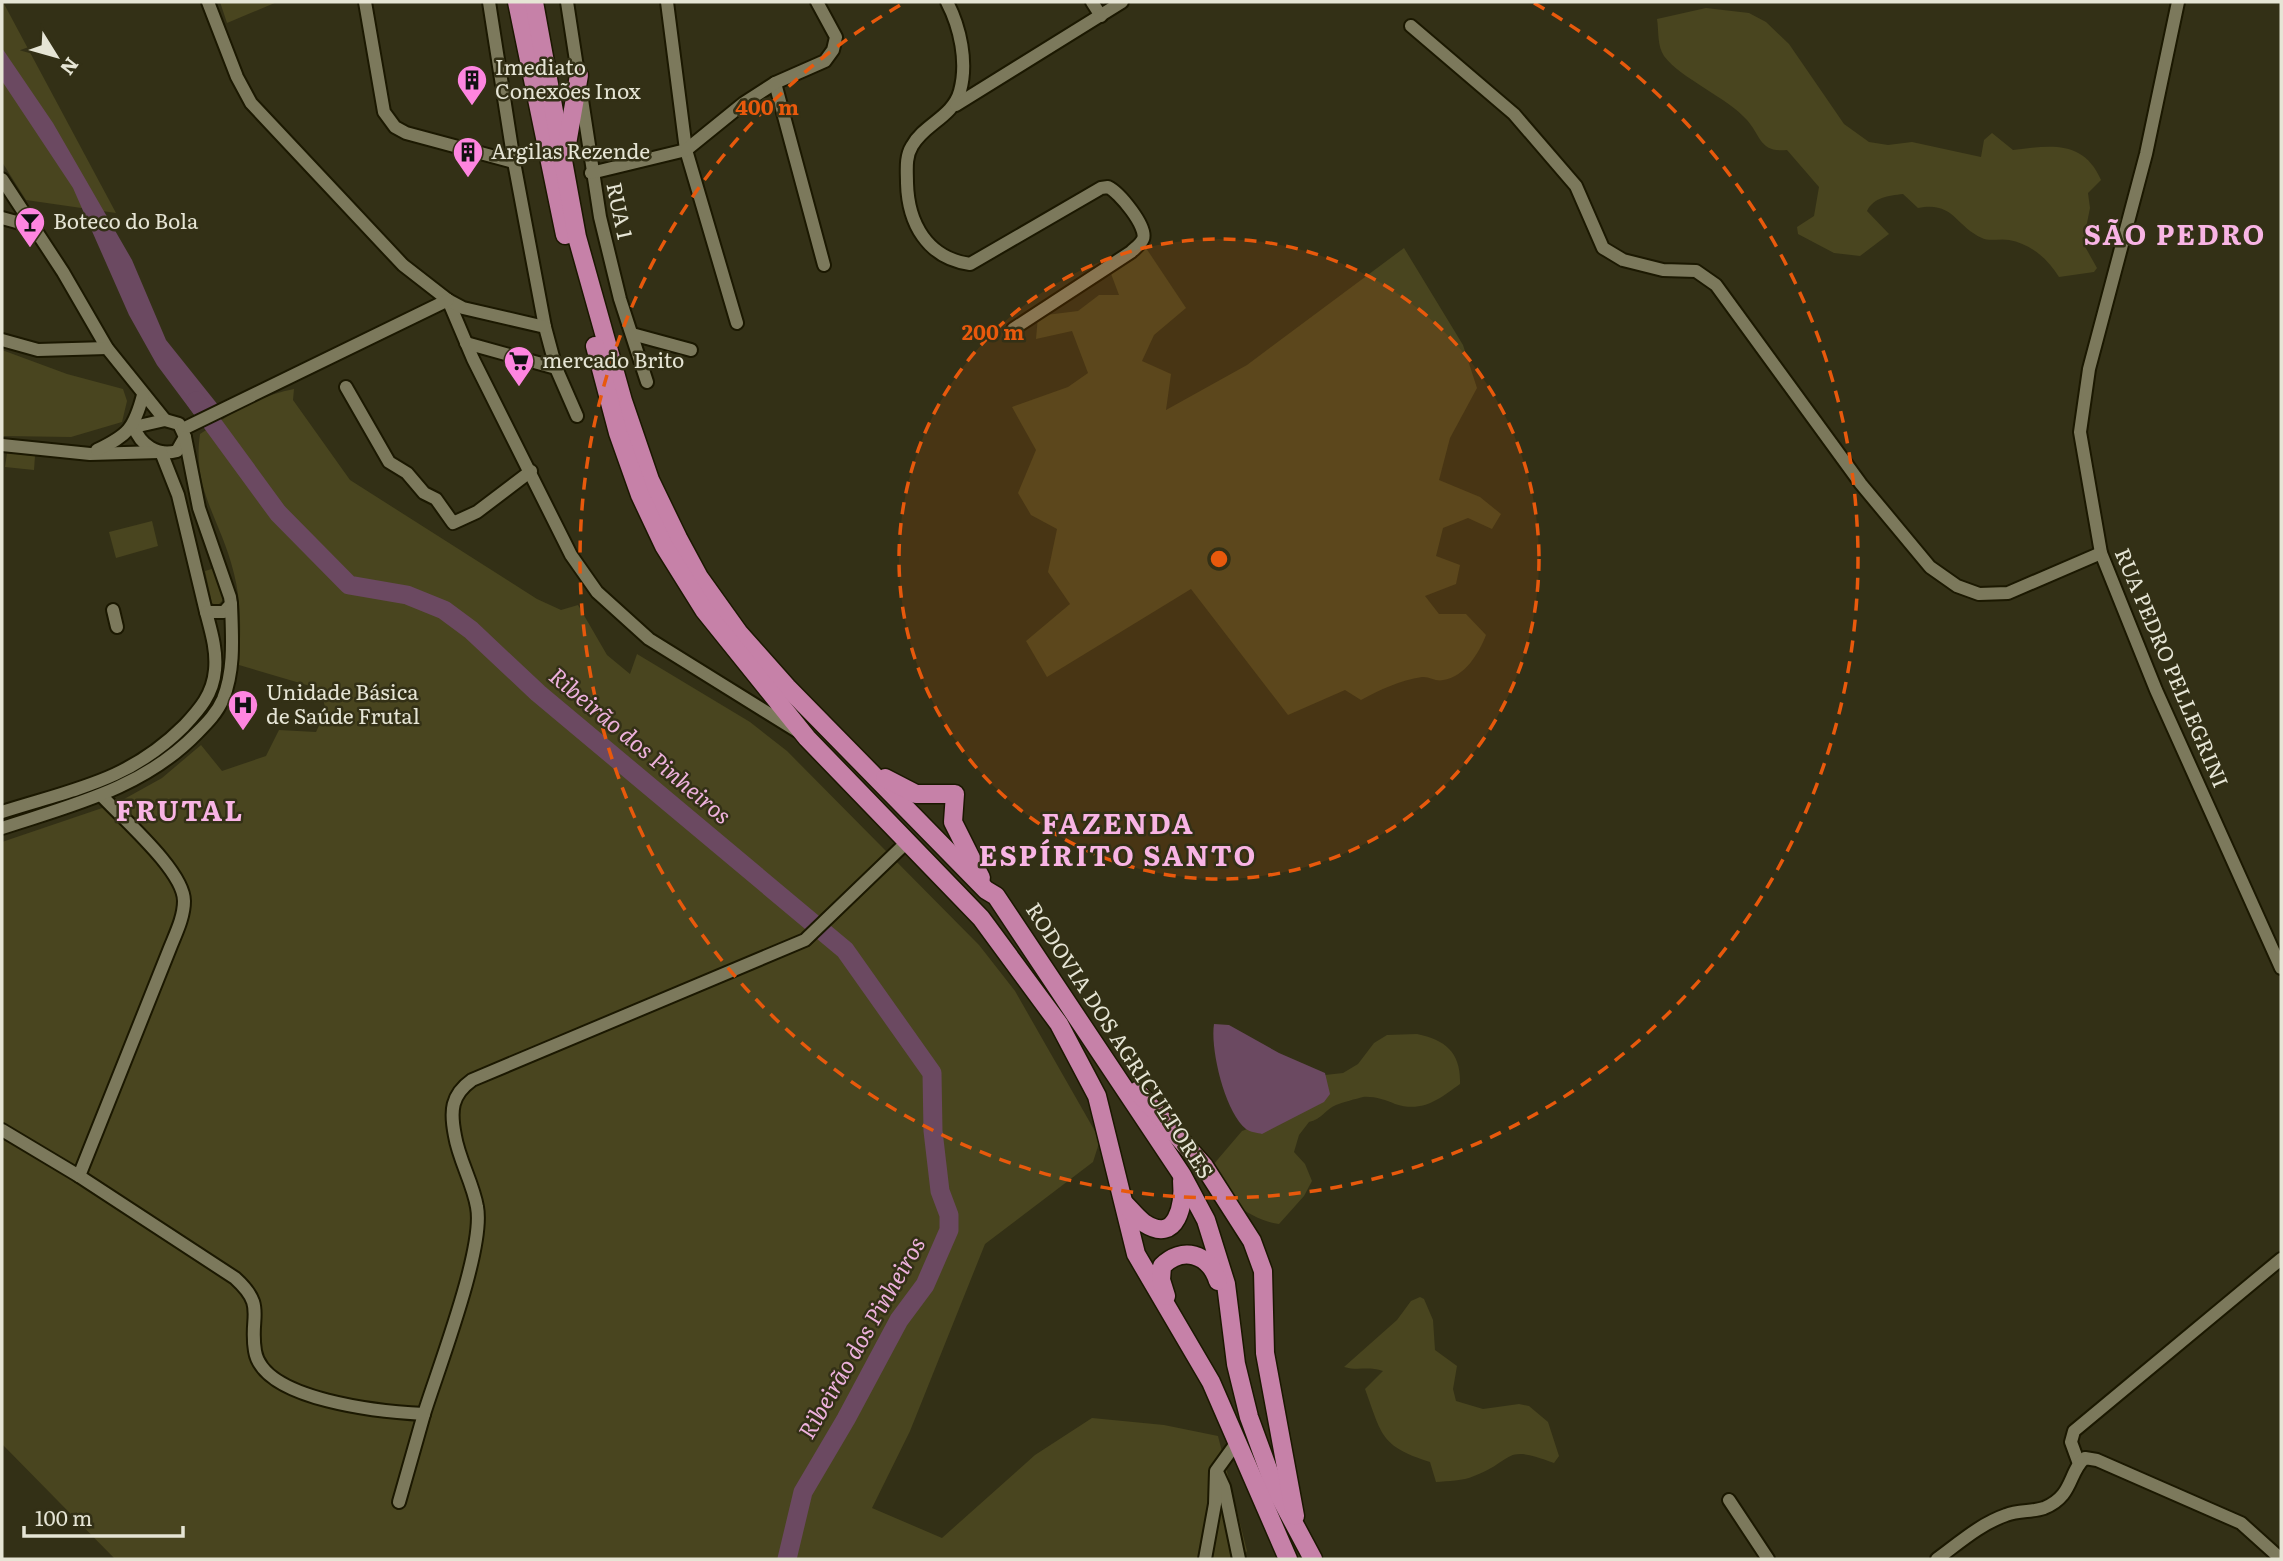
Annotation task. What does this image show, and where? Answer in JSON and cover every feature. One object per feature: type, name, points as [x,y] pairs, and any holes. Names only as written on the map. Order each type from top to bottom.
[{"type":"main road","name":"RODOVIA DOS AGRICULTORES","points":[[517,2],[569,251],[618,433],[640,495],[664,546],[704,610],[807,738],[909,839],[981,918],[1059,1024],[1097,1096],[1136,1254],[1211,1382],[1288,1559]]},
{"type":"main road","name":"RODOVIA DOS AGRICULTORES","points":[[534,2],[544,72],[565,161],[577,237],[623,401],[650,480],[678,538],[699,577],[739,633],[787,687],[986,890],[996,896],[1182,1175],[1211,1234],[1226,1284],[1236,1364],[1249,1417],[1275,1488],[1289,1519],[1304,1539],[1313,1559]]},
{"type":"main road","points":[[565,161],[579,75]]},
{"type":"main road","points":[[871,771],[916,794],[955,794],[953,822],[986,890]]},
{"type":"main road","points":[[1086,1032],[1204,1166],[1252,1241],[1263,1271],[1269,1378],[1278,1411],[1293,1511],[1304,1539]]},
{"type":"main road","points":[[1125,1204],[1144,1223],[1164,1228],[1175,1222],[1184,1200],[1182,1175]]},
{"type":"main road","points":[[1175,1324],[1161,1280],[1162,1266],[1172,1256],[1188,1252],[1201,1257],[1215,1272],[1233,1327]]},
{"type":"street","points":[[208,2],[237,77],[251,103],[279,135],[331,185],[403,265],[448,300],[463,307],[545,327]]},
{"type":"street","points":[[365,2],[384,112],[395,127],[416,137],[514,162]]},
{"type":"street","points":[[489,2],[514,162],[545,327],[555,368],[577,416]]},
{"type":"street","name":"RUA 1","points":[[567,2],[592,173],[620,299],[647,382]]},
{"type":"street","points":[[667,2],[686,150],[737,324]]},
{"type":"street","points":[[592,173],[686,150],[744,103],[775,83],[824,61],[833,50],[836,37],[817,2]]},
{"type":"street","points":[[947,2],[958,26],[962,51],[961,88],[956,105]]},
{"type":"street","points":[[1092,2],[1101,16]]},
{"type":"street","points":[[1013,329],[1142,241],[1144,234],[1139,221],[1111,187],[1101,188],[970,264],[942,255],[921,235],[912,220],[908,201],[907,166],[913,143],[956,105],[1122,2]]},
{"type":"street","name":"RUA PEDRO PELLEGRINI","points":[[2178,2],[2146,154],[2102,312],[2080,432],[2101,553],[2156,690],[2281,968]]},
{"type":"street","points":[[1411,26],[1514,114],[1576,186],[1603,248],[1623,260],[1663,270],[1696,271],[1716,285],[1861,484],[1930,567],[1957,586],[1990,596],[2008,593],[2101,553]]},
{"type":"street","points":[[775,83],[824,265]]},
{"type":"street","points":[[2,179],[107,348],[165,420]]},
{"type":"street","points":[[2,218],[31,226]]},
{"type":"street","points":[[448,300],[466,343],[571,555],[597,592],[649,639],[807,738]]},
{"type":"street","points":[[2,445],[90,454],[177,451],[184,433],[197,422],[448,300]]},
{"type":"street","points":[[632,334],[691,350]]},
{"type":"street","points":[[2,340],[38,350],[107,348]]},
{"type":"street","points":[[466,343],[555,368]]},
{"type":"street","points":[[479,368],[496,351]]},
{"type":"street","points":[[346,387],[389,461],[407,473],[424,494],[436,499],[453,523],[481,509],[531,471]]},
{"type":"street","points":[[90,454],[118,441],[134,426],[143,395]]},
{"type":"street","points":[[2,828],[101,795],[157,768],[192,738],[217,710],[231,669],[231,604],[199,508],[184,433],[179,424],[165,420],[134,426]]},
{"type":"street","points":[[2,812],[115,776],[148,758],[182,728],[206,701],[213,680],[215,656],[178,495],[160,452],[149,448],[137,437],[134,426]]},
{"type":"street","points":[[195,571],[206,566],[220,565]]},
{"type":"street","points":[[206,612],[217,614],[231,604]]},
{"type":"street","points":[[113,610],[117,627]]},
{"type":"street","points":[[79,1176],[170,948],[183,913],[184,899],[176,876],[101,795]]},
{"type":"street","points":[[399,1502],[475,1247],[477,1208],[452,1121],[452,1103],[459,1089],[472,1080],[805,940],[909,839]]},
{"type":"street","points":[[2,1129],[235,1278],[250,1292],[257,1312],[255,1353],[269,1372],[304,1394],[349,1407],[424,1414]]},
{"type":"street","points":[[2079,1464],[2071,1442],[2074,1431],[2281,1259]]},
{"type":"street","points":[[1205,1559],[1215,1504],[1216,1471],[1237,1442]]},
{"type":"street","points":[[1937,1559],[1979,1528],[2007,1514],[2044,1508],[2073,1483],[2079,1464],[2085,1458],[2097,1460],[2241,1523],[2281,1559]]},
{"type":"street","points":[[1216,1471],[1224,1487],[1239,1559]]},
{"type":"street","points":[[1729,1500],[1768,1559]]},
{"type":"shaded area","points":[[2,2],[116,213],[26,200],[2,162]]},
{"type":"shaded area","points":[[220,2],[277,2],[227,23]]},
{"type":"shaded area","points":[[1706,8],[1749,13],[1766,22],[1789,44],[1844,124],[1869,142],[1888,145],[1912,142],[1981,157],[1984,140],[1992,133],[2013,150],[2053,147],[2076,152],[2094,167],[2101,180],[2088,193],[2090,208],[2083,243],[2097,268],[2094,272],[2059,277],[2044,258],[2025,245],[2009,240],[1982,238],[1947,211],[1930,207],[1918,208],[1903,194],[1882,198],[1870,206],[1867,211],[1889,234],[1860,256],[1834,253],[1798,234],[1797,227],[1814,216],[1819,187],[1787,150],[1766,146],[1739,112],[1681,72],[1662,52],[1657,19]]},
{"type":"shaded area","points":[[2,48],[53,123],[132,260],[166,340],[218,405],[195,416],[157,365],[129,315],[73,188],[2,81]]},
{"type":"shaded area","points":[[1144,245],[1186,308],[1154,335],[1142,361],[1171,374],[1166,410],[1247,365],[1404,248],[1463,345],[1477,388],[1450,438],[1439,480],[1480,497],[1501,514],[1492,529],[1468,518],[1443,528],[1436,556],[1460,565],[1456,584],[1425,596],[1439,614],[1466,614],[1486,635],[1475,656],[1458,674],[1440,680],[1425,677],[1406,680],[1361,700],[1345,690],[1288,715],[1191,589],[1047,677],[1026,641],[1070,604],[1048,572],[1057,529],[1031,515],[1018,493],[1036,450],[1012,407],[1068,387],[1088,373],[1072,331],[1036,339],[1038,316],[1078,311],[1099,295],[1119,295],[1110,271]]},
{"type":"shaded area","points":[[2,350],[67,374],[123,389],[127,401],[122,422],[71,437],[2,436]]},
{"type":"shaded area","points":[[294,389],[293,400],[350,480],[537,599],[561,610],[578,605],[607,655],[630,674],[637,654],[750,722],[787,751],[979,945],[1015,991],[1100,1140],[1093,1162],[985,1244],[910,1431],[872,1508],[942,1538],[1035,1455],[1092,1418],[1164,1425],[1218,1436],[1247,1551],[1241,1559],[115,1559],[2,1444],[2,842],[117,803],[162,778],[201,745],[222,771],[266,756],[279,730],[316,732],[326,711],[322,695],[310,686],[239,665],[240,621],[236,582],[199,467],[200,434],[257,401]]},
{"type":"shaded area","points":[[7,453],[35,456],[34,470],[5,467]]},
{"type":"shaded area","points":[[152,521],[158,546],[116,558],[109,532]]},
{"type":"shaded area","points":[[215,568],[224,599],[217,606],[212,603],[205,571]]},
{"type":"shaded area","points":[[1214,1024],[1229,1025],[1279,1053],[1325,1073],[1330,1094],[1324,1102],[1262,1134],[1248,1130],[1238,1121],[1221,1080],[1214,1049]]},
{"type":"shaded area","points":[[1417,1034],[1436,1040],[1450,1050],[1458,1064],[1460,1084],[1422,1106],[1405,1106],[1363,1097],[1336,1105],[1309,1122],[1299,1135],[1294,1152],[1305,1164],[1312,1181],[1304,1196],[1279,1224],[1257,1218],[1247,1212],[1228,1198],[1213,1181],[1207,1172],[1242,1131],[1276,1118],[1325,1075],[1343,1073],[1358,1064],[1374,1043],[1387,1035]]},
{"type":"shaded area","points":[[1420,1297],[1424,1299],[1433,1320],[1435,1350],[1457,1366],[1453,1389],[1456,1401],[1483,1409],[1519,1404],[1529,1406],[1548,1422],[1559,1456],[1554,1463],[1517,1454],[1470,1478],[1436,1482],[1430,1462],[1401,1450],[1385,1437],[1365,1389],[1383,1371],[1344,1367],[1397,1320],[1411,1301]]},
{"type":"waterway","name":"Ribeirão dos Pinheiros","points":[[196,401],[278,513],[349,585],[407,595],[444,610],[471,630],[538,693],[845,950],[932,1073],[933,1131],[940,1191],[949,1215],[949,1230],[925,1285],[899,1320],[803,1492],[787,1559]]},
{"type":"place","name":"Imediato Conexões Inox","points":[[472,107]]},
{"type":"place","name":"Argilas Rezende","points":[[468,179]]},
{"type":"place","name":"Boteco do Bola","points":[[30,249]]},
{"type":"place","name":"mercado Brito","points":[[519,388]]},
{"type":"place","name":"Unidade Básica de Saúde Frutal","points":[[243,732]]},
{"type":"district","name":"SÃO PEDRO","points":[[2175,235]]},
{"type":"district","name":"FRUTAL","points":[[180,811]]},
{"type":"district","name":"FAZENDA ESPÍRITO SANTO","points":[[1118,840]]}]
